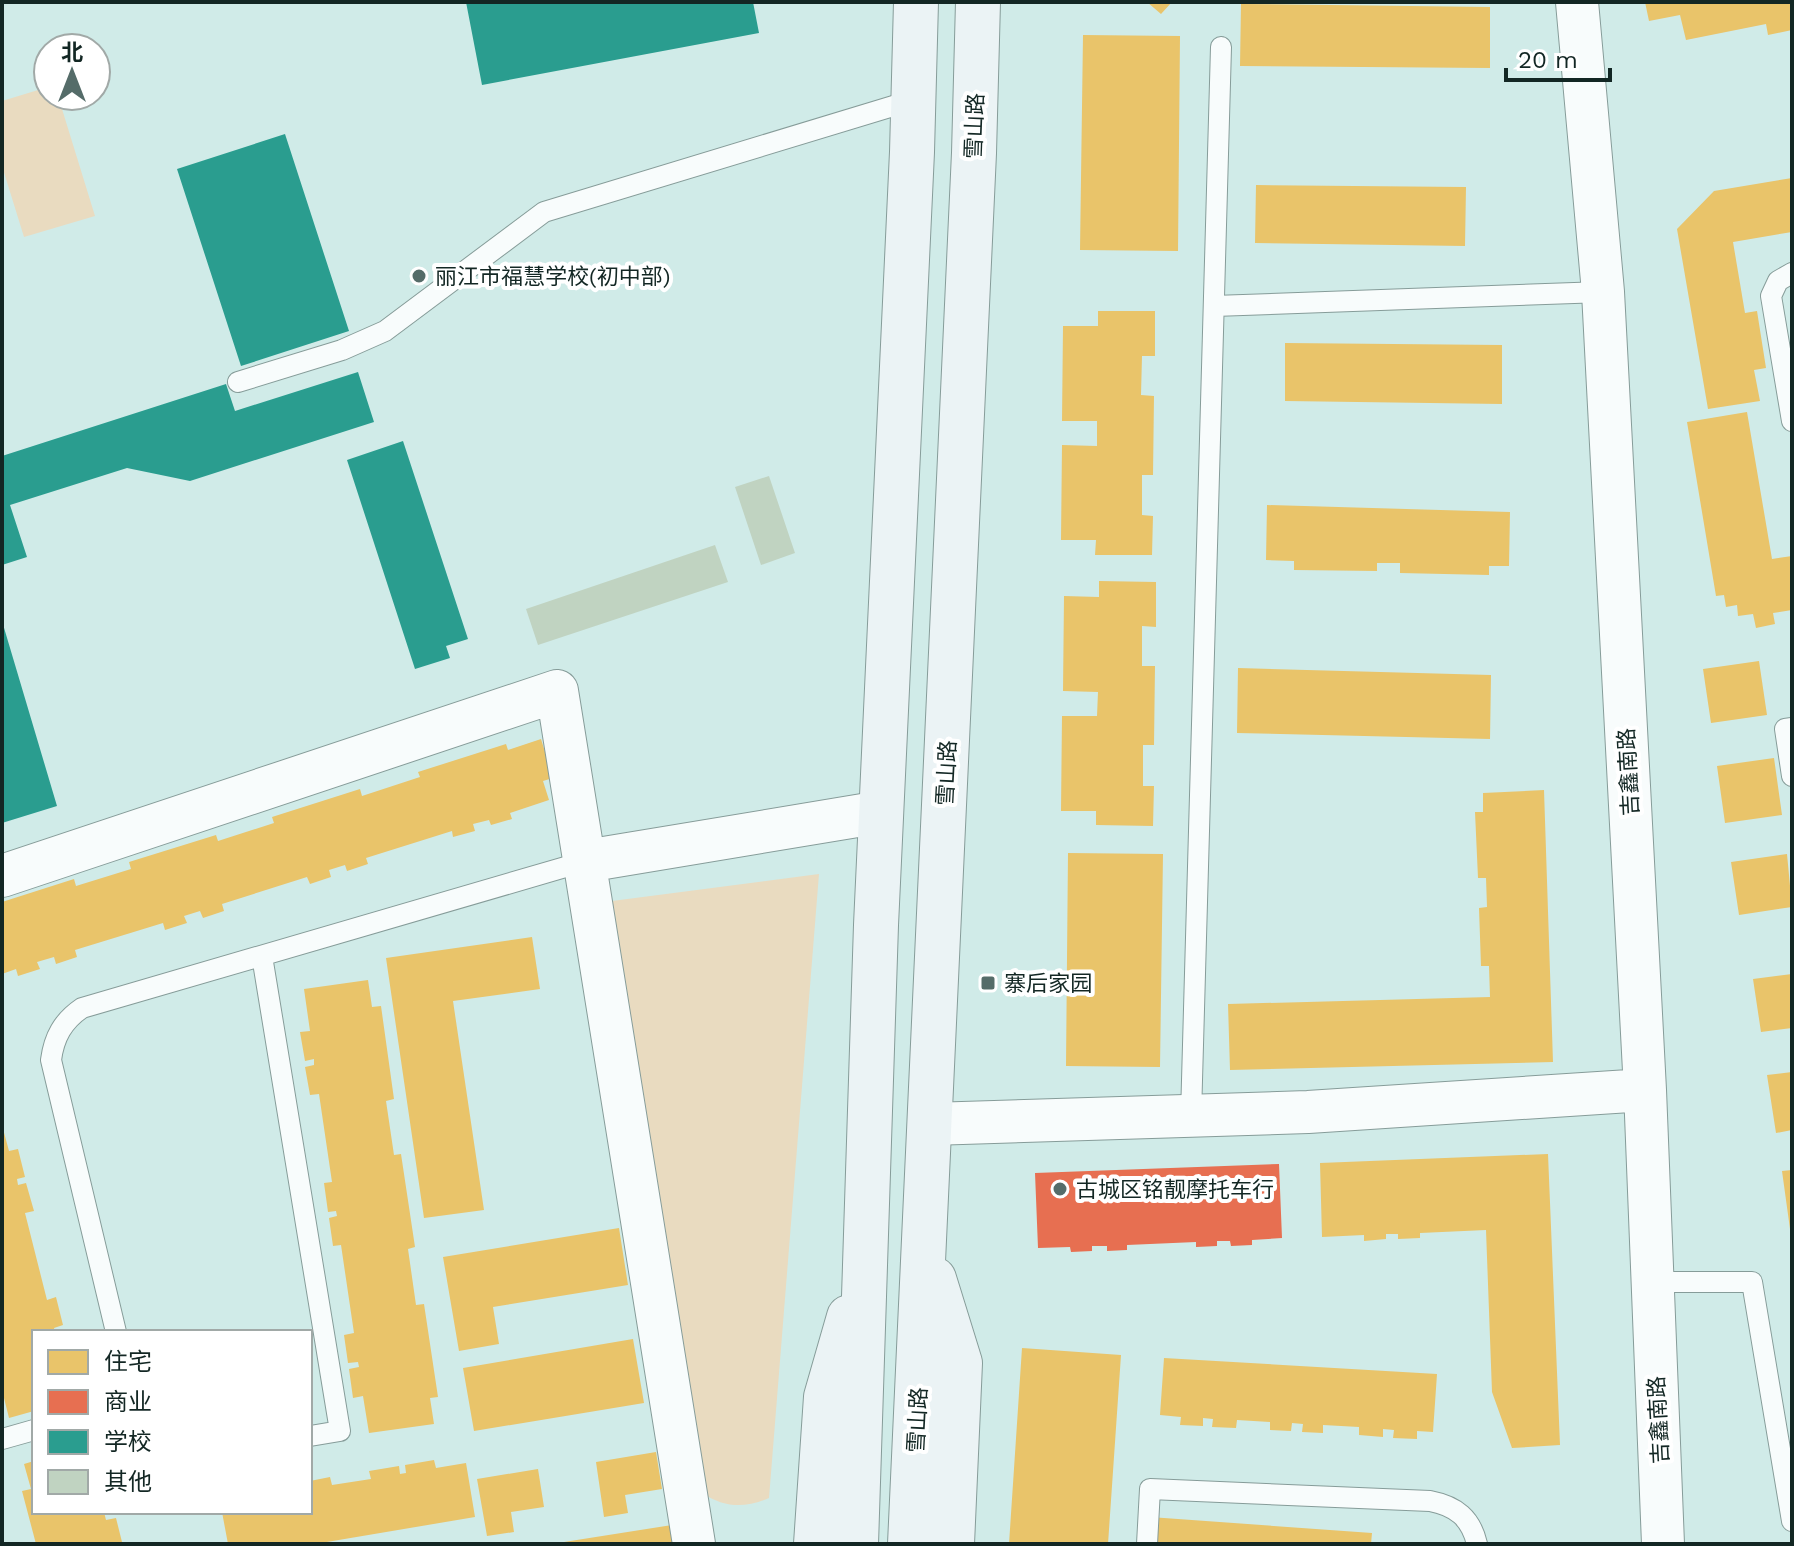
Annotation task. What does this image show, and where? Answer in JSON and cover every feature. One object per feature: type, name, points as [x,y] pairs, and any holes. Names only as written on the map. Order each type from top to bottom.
[{"type":"main road","points":[[856,1544],[881,812],[916,2]]},
{"type":"main road","name":"雪山路","points":[[910,1544],[974,153],[978,2]]},
{"type":"main road","points":[[925,1250],[960,1363],[952,1544]]},
{"type":"main road","points":[[816,1544],[826,1397],[867,1253]]},
{"type":"street","name":"吉鑫南路","points":[[1577,2],[1603,292],[1645,1090],[1663,1544]]},
{"type":"street","points":[[2,876],[557,691],[694,1544]]},
{"type":"street","points":[[586,861],[881,812]]},
{"type":"street","points":[[930,1124],[1308,1112],[1645,1090]]},
{"type":"lane","points":[[1191,1116],[1221,47]]},
{"type":"lane","points":[[238,382],[342,350],[385,331],[544,212],[913,100]]},
{"type":"lane","points":[[1792,273],[1778,281],[1771,296],[1792,421]]},
{"type":"lane","points":[[1214,306],[1603,292]]},
{"type":"lane","points":[[1792,728],[1785,729],[1792,776]]},
{"type":"lane","points":[[116,1330],[51,1060],[52,1048],[61,1027],[82,1008],[586,861]]},
{"type":"lane","points":[[262,956],[340,1431],[312,1436]]},
{"type":"lane","points":[[1651,1282],[1752,1282],[1792,1521]]},
{"type":"lane","points":[[2,1439],[32,1431]]},
{"type":"lane","points":[[1147,1544],[1150,1489],[1430,1501],[1457,1510],[1474,1530],[1477,1544]]},
{"type":"shaded area","points":[[32,92],[32,112],[63,112],[95,216],[24,237],[2,166],[2,101]]},
{"type":"shaded area","points":[[819,874],[769,1498],[752,1504],[728,1504],[704,1494],[612,901]]},
{"type":"building: 住宅","points":[[1147,2],[1172,2],[1161,14]]},
{"type":"building: 住宅","points":[[1645,2],[1792,2],[1792,30],[1768,35],[1766,24],[1686,40],[1680,15],[1649,21]]},
{"type":"building: 住宅","points":[[1241,4],[1490,7],[1490,68],[1240,66]]},
{"type":"building: 住宅","points":[[1083,35],[1180,36],[1178,251],[1080,250]]},
{"type":"building: 住宅","points":[[1792,178],[1792,232],[1733,242],[1745,313],[1757,311],[1766,368],[1754,370],[1760,401],[1708,409],[1677,229],[1714,191]]},
{"type":"building: 住宅","points":[[1256,185],[1466,187],[1465,246],[1255,243]]},
{"type":"building: 住宅","points":[[1098,311],[1155,311],[1155,356],[1142,356],[1141,395],[1154,396],[1153,475],[1142,475],[1142,515],[1153,516],[1152,555],[1095,555],[1096,540],[1061,540],[1062,445],[1097,446],[1097,421],[1062,421],[1063,326],[1098,326]]},
{"type":"building: 住宅","points":[[1285,343],[1502,345],[1502,404],[1285,401]]},
{"type":"building: 住宅","points":[[1747,412],[1772,559],[1792,556],[1792,610],[1773,613],[1775,624],[1756,628],[1753,614],[1738,616],[1737,605],[1726,607],[1724,595],[1716,596],[1687,422]]},
{"type":"building: 住宅","points":[[1267,505],[1510,512],[1509,566],[1489,566],[1489,575],[1400,573],[1400,563],[1377,563],[1377,571],[1294,570],[1294,561],[1266,560]]},
{"type":"building: 住宅","points":[[1099,581],[1156,582],[1156,627],[1142,626],[1142,666],[1155,666],[1154,745],[1143,745],[1143,786],[1154,786],[1153,826],[1096,825],[1096,811],[1061,811],[1062,716],[1097,716],[1098,692],[1063,691],[1064,596],[1099,597]]},
{"type":"building: 住宅","points":[[1759,661],[1767,715],[1711,723],[1703,669]]},
{"type":"building: 住宅","points":[[1238,668],[1491,675],[1490,739],[1237,733]]},
{"type":"building: 住宅","points":[[541,739],[553,778],[543,781],[549,800],[510,813],[512,819],[491,825],[489,820],[473,824],[475,831],[453,837],[452,831],[366,858],[368,864],[347,871],[345,865],[329,870],[331,877],[310,884],[307,877],[222,904],[224,911],[203,918],[200,911],[184,916],[187,923],[165,930],[163,923],[75,950],[77,957],[56,964],[54,957],[37,962],[40,969],[18,976],[16,969],[2,974],[2,902],[74,879],[76,886],[131,869],[129,862],[216,835],[218,841],[274,823],[272,817],[360,789],[362,796],[420,777],[418,772],[506,744],[508,750]]},
{"type":"building: 住宅","points":[[1774,758],[1782,815],[1725,823],[1717,766]]},
{"type":"building: 住宅","points":[[1544,790],[1553,1062],[1230,1070],[1228,1004],[1490,997],[1489,966],[1481,966],[1479,908],[1487,907],[1486,878],[1478,878],[1475,812],[1483,812],[1483,793]]},
{"type":"building: 住宅","points":[[1068,853],[1163,854],[1160,1067],[1066,1066]]},
{"type":"building: 住宅","points":[[1787,854],[1792,907],[1739,915],[1731,862]]},
{"type":"building: 住宅","points":[[532,937],[540,989],[453,1001],[484,1210],[424,1218],[386,958]]},
{"type":"building: 住宅","points":[[1792,974],[1792,1028],[1761,1032],[1753,979]]},
{"type":"building: 住宅","points":[[368,980],[372,1007],[381,1006],[394,1099],[386,1101],[394,1155],[401,1154],[415,1247],[408,1249],[416,1305],[424,1304],[438,1397],[430,1398],[434,1424],[369,1433],[363,1396],[353,1398],[349,1369],[359,1367],[358,1362],[348,1363],[344,1335],[354,1333],[341,1245],[333,1246],[329,1218],[337,1216],[336,1211],[328,1212],[324,1183],[332,1182],[319,1094],[310,1095],[305,1067],[314,1065],[314,1059],[305,1061],[300,1032],[310,1031],[304,989]]},
{"type":"building: 住宅","points":[[1792,1072],[1792,1130],[1776,1133],[1767,1075]]},
{"type":"building: 住宅","points":[[2,1125],[9,1151],[18,1149],[25,1177],[17,1179],[18,1185],[26,1183],[34,1211],[25,1213],[47,1300],[56,1297],[63,1325],[54,1330],[32,1330],[32,1412],[9,1418],[2,1390]]},
{"type":"building: 住宅","points":[[1548,1154],[1560,1445],[1512,1448],[1492,1392],[1486,1230],[1420,1233],[1420,1238],[1398,1239],[1398,1234],[1386,1234],[1386,1239],[1364,1241],[1364,1235],[1322,1237],[1320,1163]]},
{"type":"building: 住宅","points":[[1792,1170],[1792,1229],[1790,1229],[1782,1171]]},
{"type":"building: 住宅","points":[[619,1228],[628,1285],[493,1307],[499,1344],[459,1351],[443,1257]]},
{"type":"building: 住宅","points":[[633,1339],[644,1403],[474,1431],[463,1368]]},
{"type":"building: 住宅","points":[[1022,1348],[1121,1355],[1108,1544],[1009,1544]]},
{"type":"building: 住宅","points":[[1164,1358],[1437,1374],[1433,1432],[1417,1431],[1417,1439],[1393,1438],[1394,1430],[1383,1429],[1383,1437],[1359,1435],[1359,1427],[1323,1425],[1323,1433],[1302,1432],[1303,1424],[1292,1423],[1291,1431],[1270,1430],[1270,1422],[1237,1420],[1236,1428],[1212,1427],[1213,1419],[1203,1418],[1203,1426],[1180,1425],[1181,1417],[1160,1415]]},
{"type":"building: 住宅","points":[[656,1452],[662,1489],[625,1495],[628,1513],[604,1517],[596,1462]]},
{"type":"building: 住宅","points":[[434,1460],[436,1468],[466,1463],[475,1517],[315,1544],[228,1544],[222,1514],[312,1514],[312,1481],[330,1477],[332,1485],[371,1479],[369,1471],[399,1466],[400,1474],[406,1473],[405,1465]]},
{"type":"building: 住宅","points":[[32,1462],[32,1514],[104,1514],[106,1520],[116,1518],[122,1542],[36,1544],[22,1491],[31,1489],[24,1464]]},
{"type":"building: 住宅","points":[[538,1469],[544,1507],[511,1512],[514,1532],[487,1536],[477,1479]]},
{"type":"building: 住宅","points":[[1150,1517],[1372,1533],[1371,1544],[1149,1544]]},
{"type":"building: 住宅","points":[[672,1525],[675,1544],[564,1544],[564,1542]]},
{"type":"building: 商业","points":[[1279,1164],[1282,1238],[1252,1240],[1252,1245],[1231,1246],[1230,1241],[1217,1241],[1217,1246],[1196,1247],[1196,1242],[1127,1245],[1127,1250],[1107,1251],[1107,1246],[1092,1246],[1092,1251],[1071,1252],[1070,1247],[1038,1248],[1035,1173]]},
{"type":"building: 学校","points":[[466,2],[753,2],[759,33],[482,85]]},
{"type":"building: 学校","points":[[285,134],[349,331],[241,366],[177,169]]},
{"type":"building: 学校","points":[[358,372],[374,422],[190,481],[127,468],[10,505],[27,557],[2,565],[2,456],[226,384],[235,411]]},
{"type":"building: 学校","points":[[403,441],[468,639],[446,646],[450,658],[415,669],[347,460]]},
{"type":"building: 学校","points":[[2,621],[57,806],[2,823]]},
{"type":"building: 其他","points":[[769,476],[795,553],[761,565],[735,487]]},
{"type":"building: 其他","points":[[715,545],[728,582],[538,645],[526,609]]},
{"type":"place","name":"丽江市福慧学校(初中部)","points":[[419,276]]},
{"type":"place","name":"寨后家园","points":[[988,983]]},
{"type":"place","name":"古城区铭靓摩托车行","points":[[1060,1189]]}]
